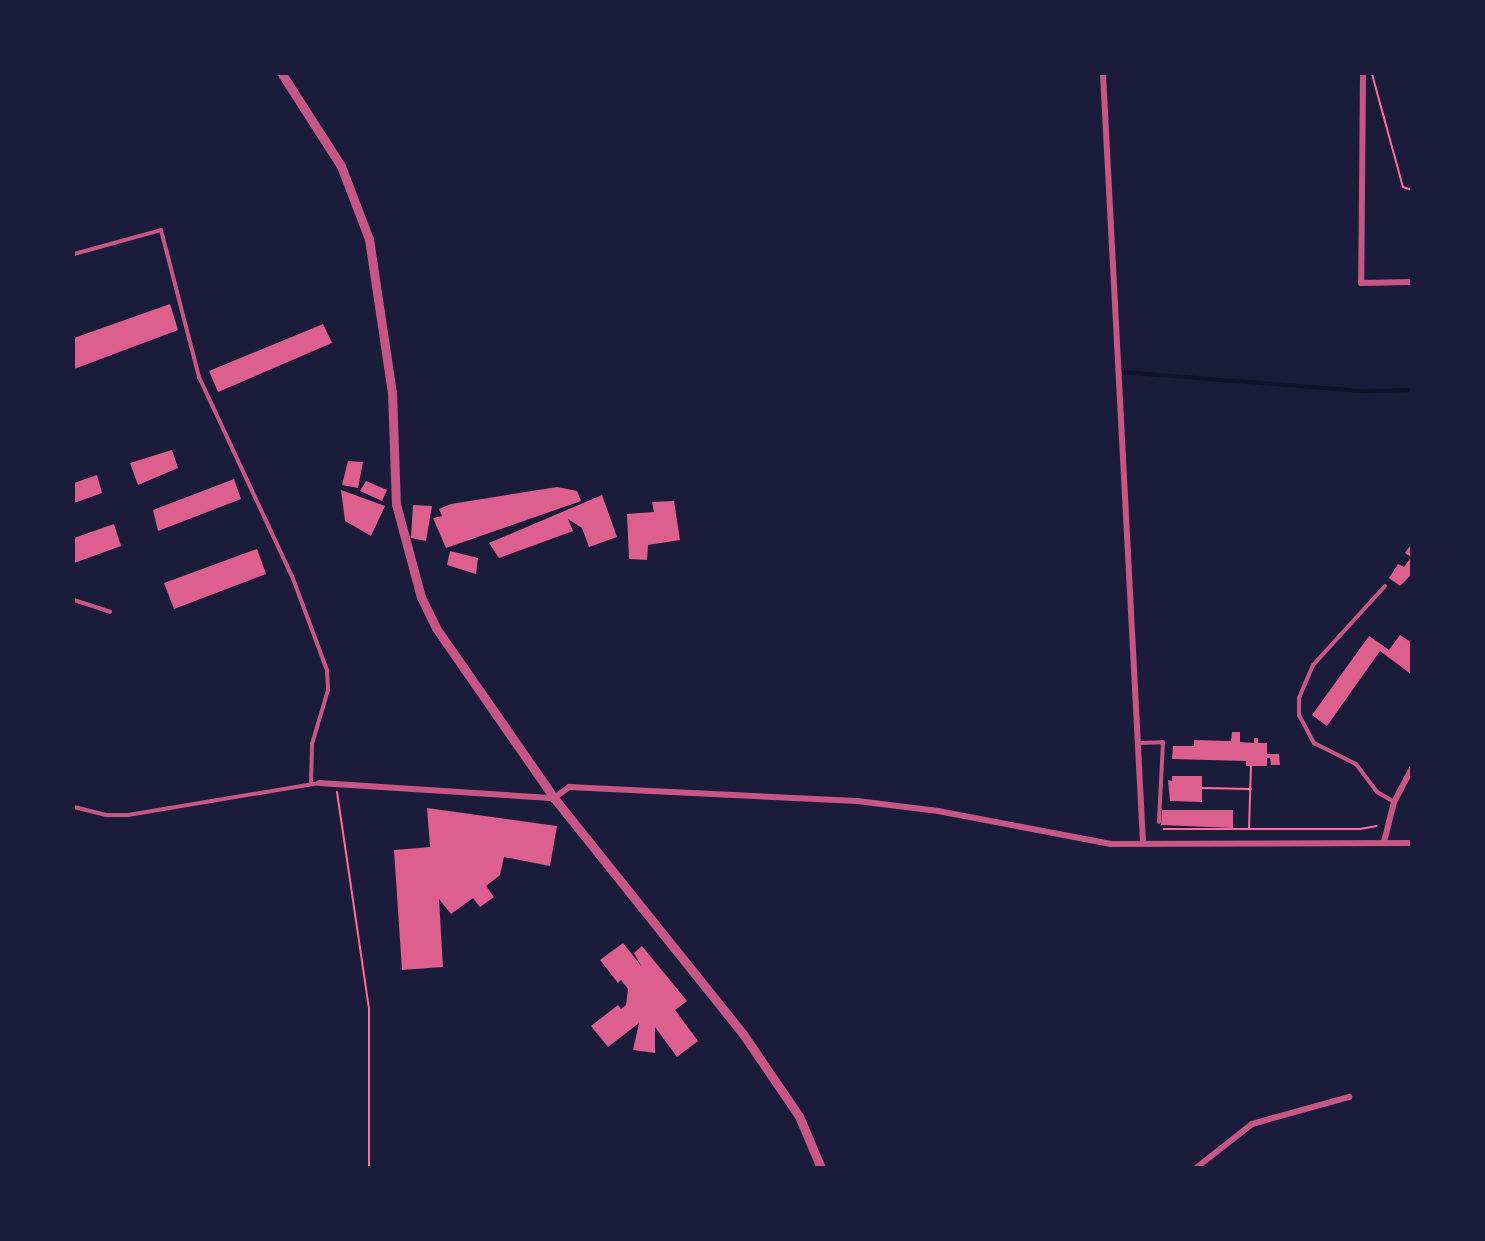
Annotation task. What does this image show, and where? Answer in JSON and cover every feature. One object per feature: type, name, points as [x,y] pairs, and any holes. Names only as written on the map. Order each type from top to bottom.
[{"type":"street","points":[[282,74],[341,166],[369,239],[392,392],[396,504],[421,597],[436,628],[554,798],[742,1034],[799,1116],[821,1167]]},
{"type":"street","points":[[1103,74],[1143,843]]},
{"type":"street","points":[[1362,74],[1361,283],[1412,282]]},
{"type":"street","points":[[1384,842],[1394,802],[1412,768]]},
{"type":"street","points":[[320,783],[335,782],[554,798],[569,787],[857,801],[938,811],[1112,844],[1412,843]]},
{"type":"street","points":[[1196,1167],[1252,1124],[1349,1096]]},
{"type":"lane","points":[[74,254],[161,230],[199,377],[292,576],[327,670],[328,690],[312,744],[311,784]]},
{"type":"lane","points":[[1385,586],[1313,665],[1299,698],[1299,715],[1314,743],[1356,764],[1377,792],[1394,802]]},
{"type":"lane","points":[[74,600],[110,612]]},
{"type":"lane","points":[[1138,743],[1163,742],[1159,822]]},
{"type":"lane","points":[[74,807],[128,815],[320,783]]},
{"type":"path","points":[[1372,74],[1403,187],[1412,190]]},
{"type":"path","points":[[1249,829],[1251,766]]},
{"type":"path","points":[[335,782],[369,1011],[369,1167]]},
{"type":"path","points":[[1202,788],[1251,789]]},
{"type":"path","points":[[1162,829],[1360,829],[1389,824]]},
{"type":"building","points":[[170,304],[178,330],[74,369],[74,338]]},
{"type":"building","points":[[323,324],[332,343],[218,392],[209,371]]},
{"type":"building","points":[[172,450],[178,468],[138,485],[130,463]]},
{"type":"building","points":[[348,461],[363,462],[358,488],[342,485]]},
{"type":"building","points":[[97,475],[102,493],[74,503],[74,483]]},
{"type":"building","points":[[234,479],[241,499],[158,531],[153,510]]},
{"type":"building","points":[[366,481],[387,490],[382,501],[360,491]]},
{"type":"building","points":[[557,487],[577,491],[581,501],[446,548],[433,518],[442,516],[439,509],[451,504]]},
{"type":"building","points":[[341,490],[385,506],[371,536],[345,521]]},
{"type":"building","points":[[602,495],[617,537],[589,547],[582,528],[568,519],[573,531],[499,558],[489,543]]},
{"type":"building","points":[[674,501],[680,540],[648,545],[647,560],[629,559],[627,514],[654,512],[652,502]]},
{"type":"building","points":[[413,505],[432,506],[426,541],[411,538]]},
{"type":"building","points":[[114,524],[121,546],[74,563],[74,538]]},
{"type":"building","points":[[1412,543],[1412,574],[1400,586],[1389,578],[1398,564],[1404,567],[1411,557],[1405,553]]},
{"type":"building","points":[[257,549],[266,574],[174,609],[164,583]]},
{"type":"building","points":[[450,551],[478,558],[476,574],[447,565]]},
{"type":"building","points":[[1400,635],[1412,643],[1412,675],[1380,651],[1327,726],[1312,715],[1369,636],[1389,650]]},
{"type":"building","points":[[1232,732],[1240,732],[1240,742],[1254,743],[1254,738],[1258,738],[1258,743],[1267,743],[1267,754],[1279,754],[1280,765],[1271,765],[1270,758],[1267,758],[1267,766],[1246,766],[1246,761],[1172,759],[1173,746],[1194,746],[1194,740],[1231,741]]},
{"type":"building","points":[[1172,776],[1202,776],[1202,802],[1170,801],[1168,780],[1172,781]]},
{"type":"building","points":[[427,808],[557,826],[550,866],[504,857],[500,875],[486,886],[494,897],[480,907],[473,898],[451,914],[439,899],[443,967],[402,970],[394,850],[430,847]]},
{"type":"building","points":[[1162,810],[1233,810],[1233,828],[1161,825]]},
{"type":"building","points":[[623,943],[642,967],[634,953],[642,946],[687,1001],[675,1010],[698,1041],[677,1057],[655,1027],[655,1053],[633,1050],[639,1023],[608,1047],[591,1026],[618,1005],[621,1009],[626,1005],[628,989],[621,980],[618,983],[600,960]]},
{"type":"waterway","points":[[1121,372],[1364,391],[1412,390]]}]
